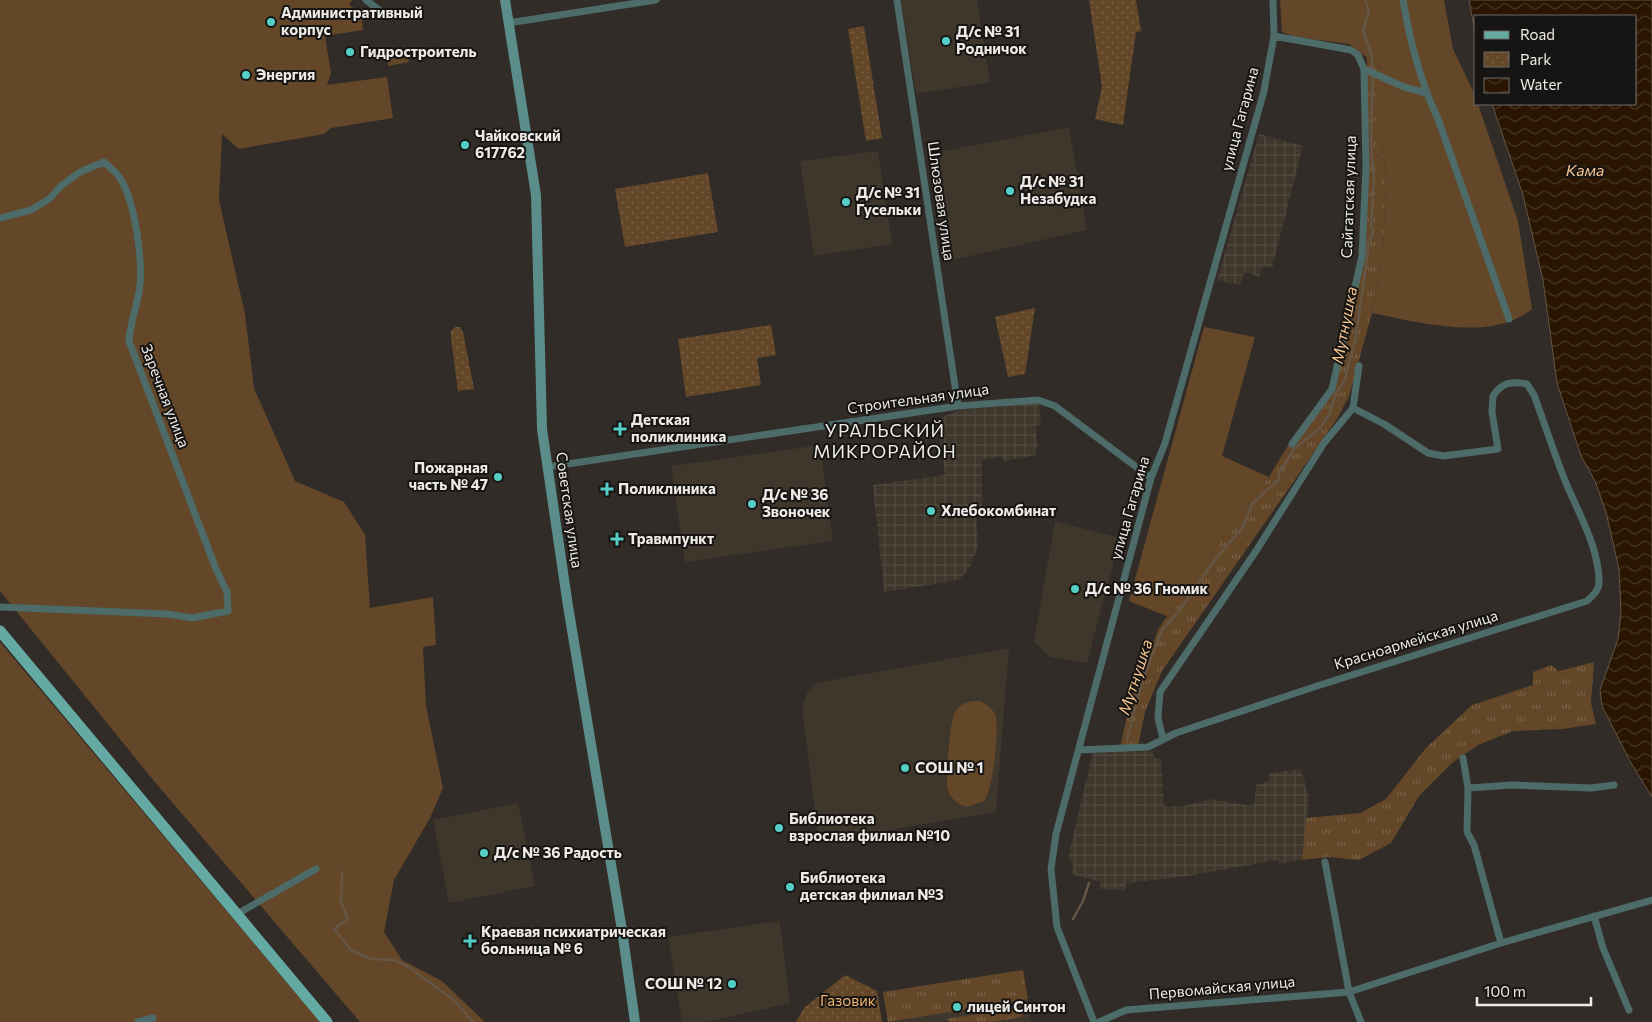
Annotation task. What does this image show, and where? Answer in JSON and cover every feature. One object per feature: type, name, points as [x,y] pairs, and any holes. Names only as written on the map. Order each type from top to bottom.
[{"type":"main road","name":"Советская улица","points":[[505,0],[536,195],[541,414],[547,467],[622,930],[635,1022]]},
{"type":"main road","points":[[0,631],[327,1022]]},
{"type":"street","points":[[366,0],[387,16]]},
{"type":"street","points":[[508,23],[656,0]]},
{"type":"street","name":"Шлюзовая улица","points":[[897,0],[958,406]]},
{"type":"street","name":"улица Гагарина","points":[[1094,1022],[1057,927],[1051,869],[1056,834],[1151,478],[1165,443],[1264,91],[1274,36],[1273,0]]},
{"type":"street","points":[[1403,0],[1410,44],[1426,94],[1438,119],[1509,318]]},
{"type":"street","points":[[1274,36],[1351,50],[1358,55],[1364,69],[1404,88],[1426,94]]},
{"type":"street","name":"Сайгатская улица","points":[[1292,444],[1332,389],[1362,256],[1366,168],[1364,69]]},
{"type":"street","name":"Заречная улица","points":[[0,218],[31,210],[49,199],[61,186],[80,172],[104,162],[120,178],[134,220],[140,260],[139,292],[130,325],[129,341],[216,569],[227,592],[228,611],[192,618],[168,614],[0,607]]},
{"type":"street","points":[[1079,750],[1148,747],[1163,739],[1158,718],[1160,692],[1256,551],[1324,443],[1353,408],[1359,366]]},
{"type":"street","name":"Красноармейская улица","points":[[1163,739],[1407,656],[1587,601],[1594,594],[1599,585],[1598,567],[1591,544],[1534,395],[1527,384],[1513,381],[1503,385],[1493,396],[1492,412],[1498,449],[1443,456],[1428,453],[1384,424],[1353,408]]},
{"type":"street","name":"Строительная улица","points":[[547,467],[958,406],[1038,400],[1055,406],[1151,478]]},
{"type":"street","points":[[1463,758],[1468,788],[1467,832],[1474,845],[1501,943]]},
{"type":"street","points":[[1468,788],[1512,785],[1591,788],[1614,784]]},
{"type":"street","points":[[1325,862],[1349,992],[1361,1022]]},
{"type":"street","points":[[237,914],[316,869]]},
{"type":"street","name":"Первомайская улица","points":[[1099,1022],[1126,1010],[1349,992],[1501,943],[1652,900]]},
{"type":"street","points":[[1594,916],[1603,948],[1628,1010]]},
{"type":"street","points":[[138,1022],[153,1018]]},
{"type":"shaded area","name":"Д/с № 31 Родничок","points":[[901,0],[977,0],[990,82],[916,94]]},
{"type":"shaded area","name":"Д/с № 31 Незабудка","points":[[1069,127],[1087,230],[952,260],[933,153]]},
{"type":"shaded area","points":[[1259,134],[1303,146],[1272,268],[1264,266],[1259,277],[1245,272],[1240,285],[1217,280]]},
{"type":"shaded area","name":"Д/с № 31 Гусельки","points":[[878,151],[892,244],[814,256],[800,161]]},
{"type":"shaded area","points":[[1039,402],[1041,425],[1035,426],[1038,447],[1035,448],[1036,455],[1003,461],[1002,457],[982,460],[982,505],[980,511],[976,512],[978,546],[969,569],[959,580],[884,592],[873,485],[945,475],[937,419],[960,410]]},
{"type":"shaded area","name":"Д/с № 36 Звоночек","points":[[820,445],[833,541],[685,562],[671,466]]},
{"type":"shaded area","name":"Д/с № 36 Гномик","points":[[1055,521],[1120,538],[1087,663],[1050,657],[1034,641]]},
{"type":"shaded area","name":"СОШ № 1","points":[[1009,648],[996,812],[819,842],[802,707],[808,691],[816,683]]},
{"type":"shaded area","points":[[1093,751],[1153,751],[1154,758],[1161,759],[1164,806],[1184,806],[1211,799],[1251,806],[1255,803],[1256,785],[1269,781],[1269,773],[1301,769],[1309,799],[1302,860],[1280,864],[1277,860],[1182,877],[1126,883],[1125,890],[1099,889],[1101,882],[1071,874],[1073,864],[1068,858]]},
{"type":"shaded area","name":"Д/с № 36 Радость","points":[[518,803],[535,886],[449,903],[433,820]]},
{"type":"shaded area","name":"СОШ № 12","points":[[780,921],[790,1003],[707,1022],[682,1022],[668,937]]},
{"type":"shaded area","name":"лицей Синтон","points":[[1023,970],[1031,1022],[888,1022],[883,992]]},
{"type":"green space","points":[[0,0],[352,0],[349,5],[361,12],[363,30],[325,36],[331,73],[327,85],[387,77],[393,118],[331,128],[324,134],[239,149],[222,134],[219,200],[245,314],[254,388],[295,481],[344,502],[365,535],[370,608],[433,597],[436,645],[423,647],[426,706],[443,788],[430,818],[394,880],[384,932],[402,960],[442,981],[485,1022],[360,1022],[154,781],[0,591]]},
{"type":"green space","points":[[1089,0],[1136,0],[1141,31],[1136,32],[1123,125],[1095,119],[1102,87]]},
{"type":"green space","points":[[1280,0],[1444,0],[1453,49],[1474,93],[1474,105],[1478,105],[1518,221],[1532,309],[1516,319],[1497,325],[1476,327],[1433,325],[1372,313],[1383,252],[1386,184],[1382,139],[1382,69],[1349,44],[1296,37],[1282,32]]},
{"type":"green space","points":[[864,26],[882,138],[866,141],[848,29]]},
{"type":"green space","points":[[394,53],[395,59],[408,58],[409,62],[388,66],[386,54]]},
{"type":"green space","points":[[1367,57],[1382,69],[1382,139],[1386,184],[1383,252],[1372,313],[1349,396],[1337,419],[1162,671],[1145,712],[1137,751],[1119,751],[1131,699],[1159,628],[1243,510],[1269,477],[1289,444],[1334,390],[1347,339],[1364,255]]},
{"type":"green space","points":[[708,173],[718,232],[625,247],[615,189]]},
{"type":"green space","points":[[1035,308],[1025,374],[1008,377],[995,317]]},
{"type":"green space","points":[[771,325],[776,355],[757,358],[761,385],[686,397],[678,339]]},
{"type":"green space","points":[[455,327],[460,327],[463,332],[474,389],[458,391],[451,338],[451,331]]},
{"type":"green space","points":[[1204,327],[1255,337],[1222,456],[1269,477],[1243,510],[1169,617],[1129,601]]},
{"type":"green space","points":[[0,642],[320,1022],[0,1022]]},
{"type":"green space","points":[[1594,662],[1591,703],[1596,724],[1562,729],[1513,731],[1478,745],[1452,763],[1419,796],[1391,843],[1359,860],[1329,857],[1302,860],[1306,818],[1360,813],[1386,799],[1426,748],[1472,705],[1533,685],[1533,672],[1551,665],[1559,671]]},
{"type":"green space","points":[[980,701],[992,709],[995,714],[997,734],[990,786],[987,795],[984,801],[968,807],[960,805],[950,795],[947,788],[950,737],[953,718],[957,709],[966,703]]},
{"type":"green space","name":"лицей Синтон","points":[[1023,970],[1028,999],[888,1022],[883,992]]},
{"type":"green space","name":"Газовик","points":[[845,975],[877,991],[882,1022],[796,1022],[804,1008]]},
{"type":"green space","points":[[1021,1007],[1022,1017],[991,1022],[951,1022],[946,1019]]},
{"type":"water","name":"Кама","points":[[1469,0],[1652,0],[1652,797],[1630,761],[1602,706],[1600,690],[1618,639],[1621,613],[1619,569],[1606,512],[1595,481],[1581,456],[1557,383],[1543,280],[1523,195],[1492,105],[1637,105],[1637,15],[1474,15],[1474,26]]},
{"type":"waterway","name":"Мутнушка","points":[[1127,740],[1143,678],[1162,630],[1180,610],[1213,562],[1242,528],[1253,503],[1279,479],[1279,474],[1294,449],[1320,428],[1330,413],[1336,393],[1344,382],[1356,337],[1369,242],[1373,232],[1371,225],[1374,181],[1371,144],[1373,69],[1371,54],[1363,30],[1369,11],[1365,0]]},
{"type":"waterway","name":"Мутнушка","points":[[342,872],[341,902],[348,919],[334,929],[351,950],[371,959],[394,960],[407,966],[455,1001],[473,1022]]},
{"type":"waterway","name":"Мутнушка","points":[[1073,919],[1083,901],[1089,883]]},
{"type":"place","name":"Административный корпус","points":[[271,22]]},
{"type":"place","name":"Д/с № 31 Родничок","points":[[946,41]]},
{"type":"place","name":"Гидростроитель","points":[[350,52]]},
{"type":"place","name":"Энергия","points":[[246,75]]},
{"type":"place","name":"Чайковский 617762","points":[[465,145]]},
{"type":"place","name":"Д/с № 31 Незабудка","points":[[1010,191]]},
{"type":"place","name":"Д/с № 31 Гусельки","points":[[846,202]]},
{"type":"place","name":"Детская поликлиника","points":[[620,429]]},
{"type":"place","name":"Пожарная часть № 47","points":[[498,477]]},
{"type":"place","name":"Поликлиника","points":[[607,489]]},
{"type":"place","name":"Д/с № 36 Звоночек","points":[[752,504]]},
{"type":"place","name":"Хлебокомбинат","points":[[931,511]]},
{"type":"place","name":"Травмпункт","points":[[617,539]]},
{"type":"place","name":"Д/с № 36 Гномик","points":[[1075,589]]},
{"type":"place","name":"СОШ № 1","points":[[905,768]]},
{"type":"place","name":"Библиотека взрослая филиал №10","points":[[779,828]]},
{"type":"place","name":"Д/с № 36 Радость","points":[[484,853]]},
{"type":"place","name":"Библиотека детская филиал №3","points":[[790,887]]},
{"type":"place","name":"Краевая психиатрическая больница № 6","points":[[470,941]]},
{"type":"place","name":"СОШ № 12","points":[[732,984]]},
{"type":"place","name":"лицей Синтон","points":[[957,1007]]},
{"type":"district","name":"УРАЛЬСКИЙ МИКРОРАЙОН","points":[[885,441]]}]
